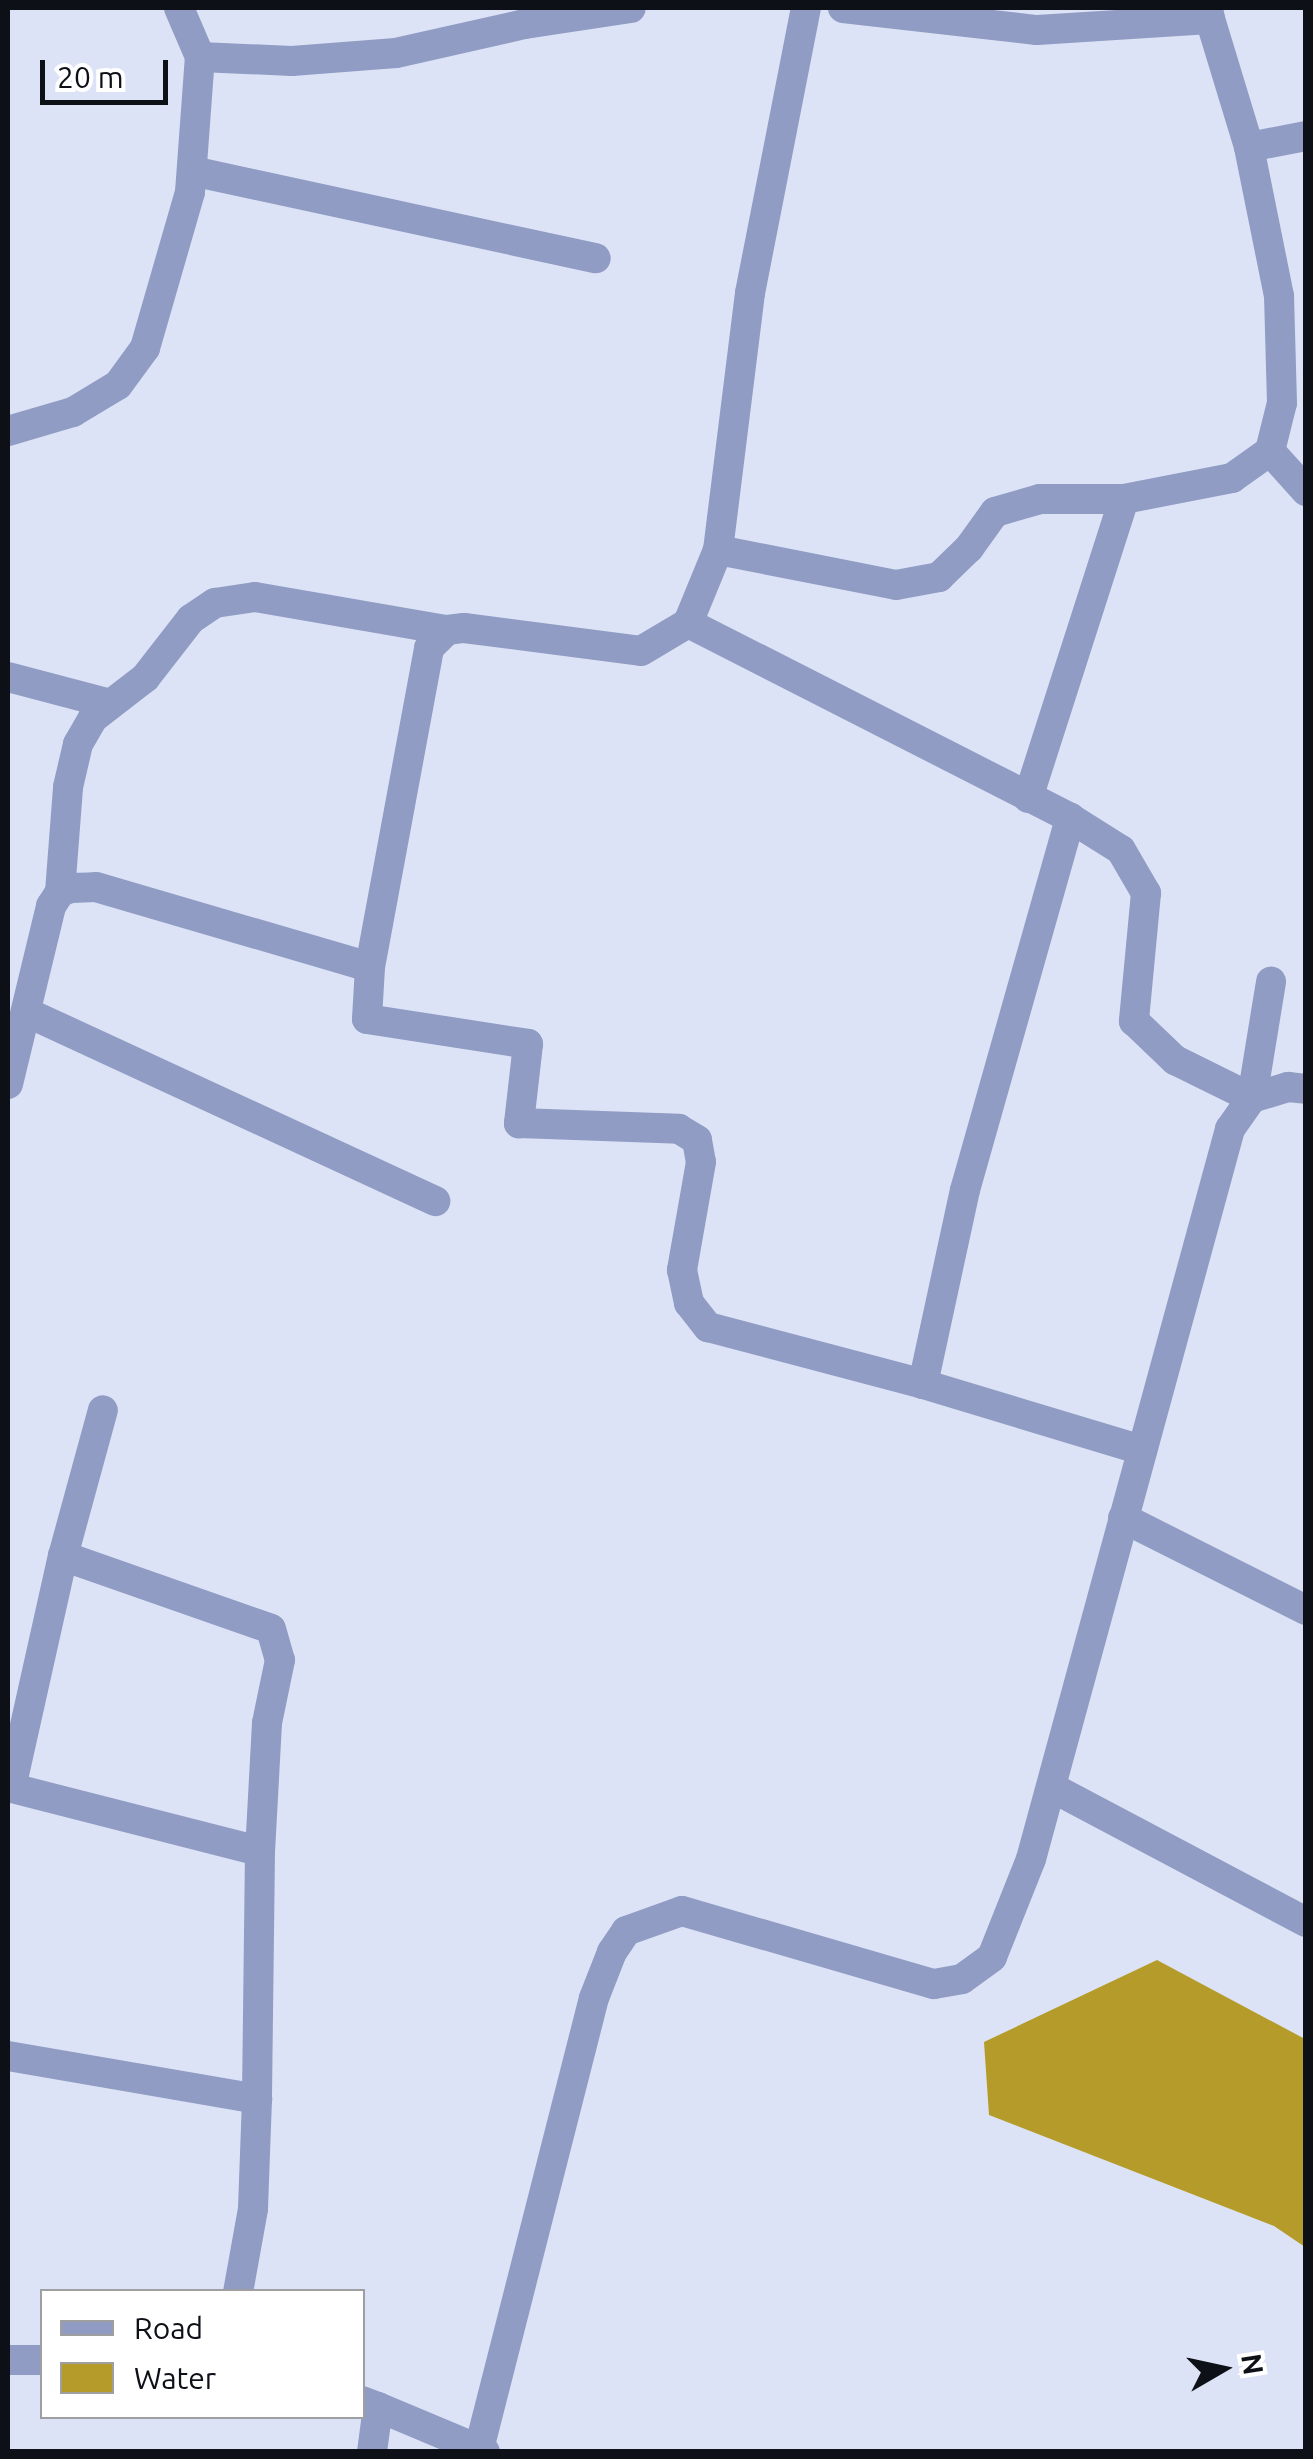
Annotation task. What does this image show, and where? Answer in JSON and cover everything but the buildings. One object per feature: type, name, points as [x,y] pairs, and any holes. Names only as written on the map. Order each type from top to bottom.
[{"type":"street","points":[[8,431],[72,412],[118,384],[145,348],[192,172],[200,56],[179,8]]},
{"type":"street","points":[[200,56],[292,61],[396,54],[582,11],[632,8]]},
{"type":"street","points":[[8,1084],[51,906],[60,892],[68,787],[78,744],[93,718],[145,678],[192,619],[216,603],[255,597],[447,630],[464,628],[642,652],[688,623],[718,550],[750,292],[806,8]]},
{"type":"street","points":[[718,550],[896,585],[939,577],[969,548],[995,512],[1040,499],[1124,499],[1232,478],[1270,452],[1282,403],[1278,296],[1249,147],[1209,13],[1037,30],[844,8]]},
{"type":"street","points":[[1249,147],[1306,136]]},
{"type":"street","points":[[192,172],[596,258]]},
{"type":"street","points":[[1270,452],[1306,492]]},
{"type":"street","points":[[1028,798],[1124,499]]},
{"type":"street","points":[[688,623],[1070,818],[1121,850],[1146,893],[1134,1022],[1175,1060],[1252,1098],[1288,1087],[1306,1089]]},
{"type":"street","points":[[447,630],[429,648],[370,967],[367,1018],[528,1044],[519,1123],[679,1129],[696,1140],[701,1162],[682,1270],[689,1303],[708,1328],[923,1384],[1142,1450]]},
{"type":"street","points":[[8,678],[111,704]]},
{"type":"street","points":[[923,1384],[965,1190],[1070,818]]},
{"type":"street","points":[[60,892],[96,888],[370,967]]},
{"type":"street","points":[[372,2452],[370,2404],[482,2450],[594,1998],[612,1952],[626,1932],[682,1911],[934,1984],[962,1979],[992,1956],[1031,1859],[1230,1129],[1252,1098],[1271,982]]},
{"type":"street","points":[[26,1012],[435,1201]]},
{"type":"street","points":[[103,1410],[62,1556],[9,1787],[260,1851]]},
{"type":"street","points":[[1123,1518],[1306,1610]]},
{"type":"street","points":[[62,1556],[271,1629],[280,1660],[268,1723],[260,1851],[252,2209],[239,2289]]},
{"type":"street","points":[[1051,1787],[1306,1922]]},
{"type":"street","points":[[8,2056],[257,2099]]},
{"type":"street","points":[[8,2360],[40,2360]]},
{"type":"water","points":[[1157,1960],[1305,2039],[1305,2247],[1274,2226],[989,2115],[984,2042]]}]
